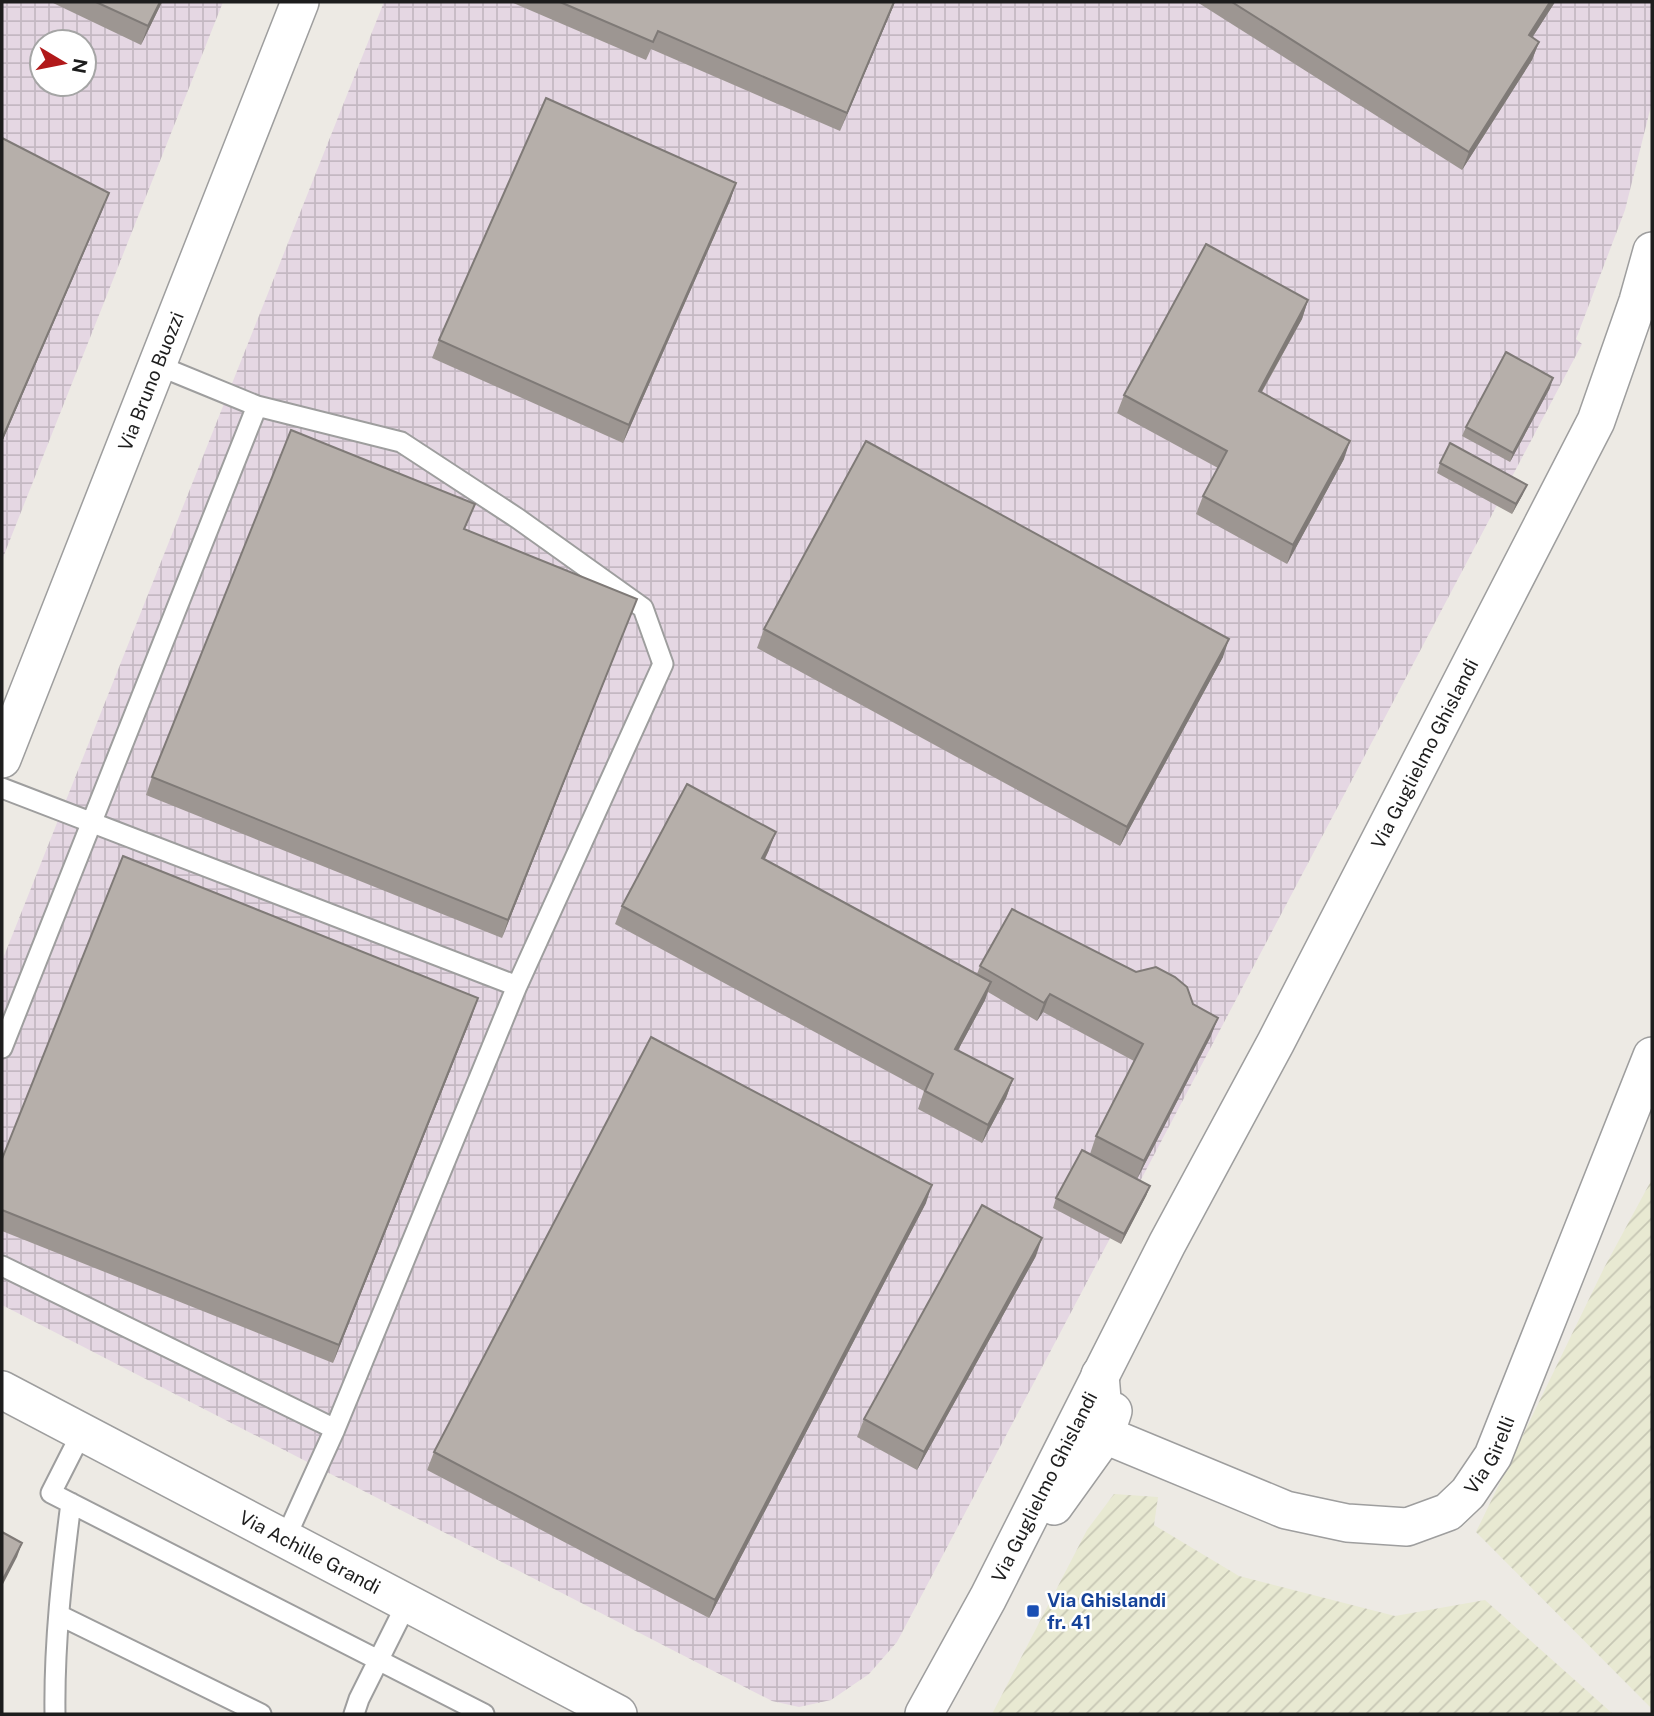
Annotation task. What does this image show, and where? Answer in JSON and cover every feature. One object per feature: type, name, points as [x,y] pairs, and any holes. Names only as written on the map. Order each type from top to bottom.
[{"type":"street","name":"Via Bruno Buozzi","points":[[2,759],[300,2]]},
{"type":"street","name":"Via Guglielmo Ghislandi","points":[[924,1712],[988,1598],[1167,1244],[1276,1042],[1595,421],[1638,301],[1652,251]]},
{"type":"street","name":"Via Girelli","points":[[1105,1435],[1286,1510],[1347,1523],[1407,1527],[1448,1512],[1468,1493],[1493,1455],[1652,1056]]},
{"type":"street","name":"Via Guglielmo Ghislandi","points":[[988,1598],[1105,1435],[1167,1244]]},
{"type":"street","name":"Via Guglielmo Ghislandi","points":[[1100,1374],[1105,1435]]},
{"type":"street","name":"Via Achille Grandi","points":[[2,1390],[618,1714]]},
{"type":"lane","points":[[157,365],[257,406],[401,442],[517,518],[643,608],[663,664],[517,986],[335,1429],[285,1539]]},
{"type":"lane","points":[[2,1048],[257,406]]},
{"type":"lane","points":[[2,788],[517,986]]},
{"type":"lane","points":[[2,1266],[335,1429]]},
{"type":"lane","points":[[82,1432],[51,1493],[484,1714]]},
{"type":"lane","points":[[55,1714],[54,1667],[71,1503]]},
{"type":"lane","points":[[354,1714],[407,1603]]},
{"type":"lane","points":[[59,1615],[261,1714]]},
{"type":"shaded area","points":[[2,2],[223,2],[2,560]]},
{"type":"shaded area","points":[[384,2],[1652,2],[1652,102],[1625,210],[1576,339],[1582,344],[897,1642],[869,1674],[831,1700],[799,1707],[772,1701],[2,1305],[2,961]]},
{"type":"green space","points":[[1652,1179],[1652,1709],[1476,1532],[1604,1268]]},
{"type":"green space","points":[[1114,1494],[1158,1497],[1154,1525],[1239,1576],[1395,1616],[1485,1600],[1613,1714],[992,1714],[1087,1530]]},
{"type":"building","points":[[96,2],[160,2],[148,26]]},
{"type":"building","points":[[560,2],[894,2],[847,113],[658,31],[653,42]]},
{"type":"building","points":[[1232,2],[1550,2],[1529,35],[1539,42],[1469,152]]},
{"type":"building","points":[[546,98],[736,183],[629,425],[439,340]]},
{"type":"building","points":[[2,138],[109,193],[2,439]]},
{"type":"building","points":[[1206,244],[1308,300],[1259,391],[1350,441],[1293,545],[1203,496],[1227,451],[1124,395]]},
{"type":"building","points":[[1506,352],[1553,378],[1513,453],[1466,427]]},
{"type":"building","points":[[291,430],[475,504],[464,529],[637,599],[508,920],[152,777]]},
{"type":"building","points":[[866,441],[1229,639],[1127,827],[764,629]]},
{"type":"building","points":[[1450,443],[1527,485],[1516,504],[1440,463]]},
{"type":"building","points":[[687,784],[776,832],[762,858],[991,982],[955,1049],[1013,1079],[988,1125],[925,1091],[933,1074],[622,906]]},
{"type":"building","points":[[123,856],[478,998],[339,1345],[2,1210],[2,1159]]},
{"type":"building","points":[[1012,909],[1136,972],[1156,967],[1175,977],[1187,987],[1193,1004],[1218,1018],[1144,1161],[1096,1136],[1143,1044],[1050,994],[1044,1003],[980,966]]},
{"type":"building","points":[[651,1037],[932,1185],[715,1600],[434,1452]]},
{"type":"building","points":[[1082,1150],[1150,1186],[1124,1234],[1056,1198]]},
{"type":"building","points":[[982,1205],[1042,1238],[924,1452],[864,1419]]},
{"type":"building","points":[[2,1532],[22,1543],[2,1581]]},
{"type":"place","name":"Via Ghislandi fr. 41","points":[[1033,1611]]}]
